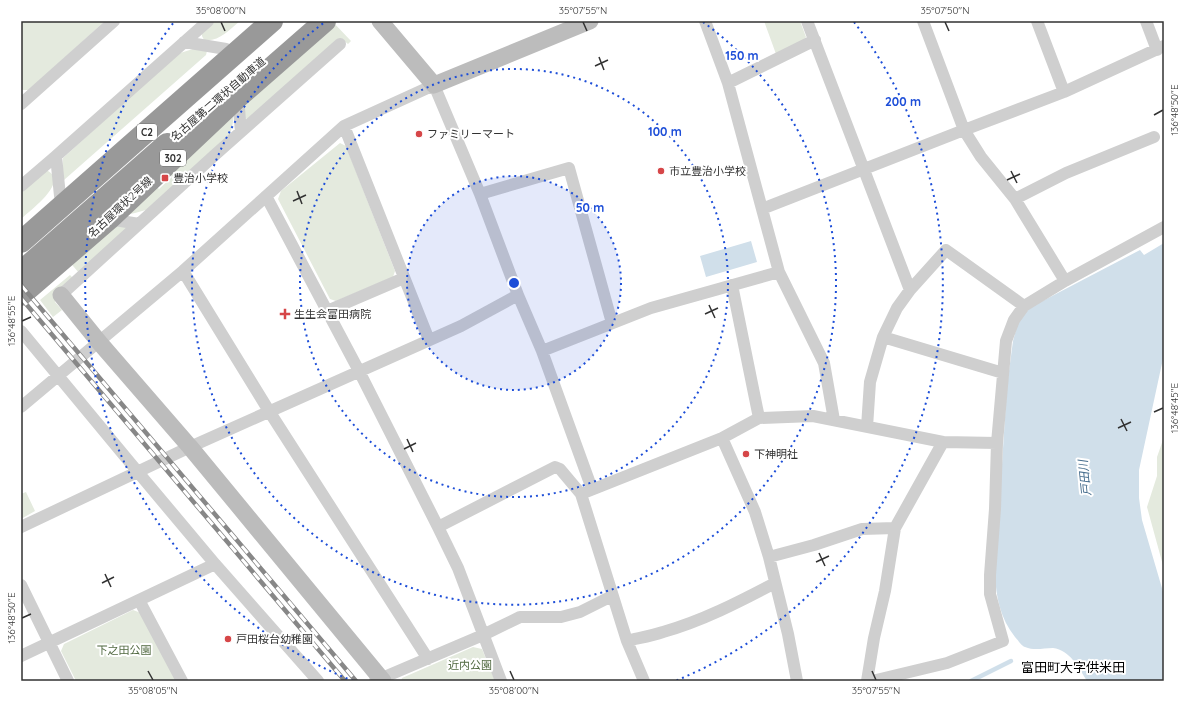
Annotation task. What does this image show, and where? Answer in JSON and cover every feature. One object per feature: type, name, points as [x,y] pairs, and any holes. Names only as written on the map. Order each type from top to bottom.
[{"type":"highway","points":[[21,228],[60,196],[258,21]]},
{"type":"highway","name":"名古屋第二環状自動車道","points":[[21,242],[272,21]]},
{"type":"highway","name":"名古屋第二環状自動車道","points":[[21,272],[308,21]]},
{"type":"highway","name":"名古屋環状2号線","points":[[21,295],[109,219],[238,97],[325,21]]},
{"type":"street","points":[[22,100],[114,21]]},
{"type":"street","points":[[21,186],[208,21]]},
{"type":"street","points":[[380,21],[434,85],[480,194],[518,295],[542,351],[587,492],[612,596],[627,641],[644,681]]},
{"type":"street","points":[[21,407],[59,377],[183,271],[344,126],[434,85],[588,21]]},
{"type":"street","points":[[705,21],[728,82],[779,272],[824,363],[834,420]]},
{"type":"street","points":[[807,21],[910,290]]},
{"type":"street","points":[[923,21],[964,130],[980,158],[1015,199],[1065,281]]},
{"type":"street","points":[[1037,21],[1064,92]]},
{"type":"street","points":[[762,208],[1064,92],[1160,48],[1146,21]]},
{"type":"street","points":[[728,82],[815,40]]},
{"type":"street","points":[[184,42],[226,50]]},
{"type":"street","points":[[340,44],[61,295],[99,342],[190,447],[379,680],[483,635],[520,617],[561,617],[580,612],[612,596]]},
{"type":"street","points":[[238,97],[241,132]]},
{"type":"street","points":[[344,126],[429,340]]},
{"type":"street","points":[[1015,199],[1066,173],[1154,137]]},
{"type":"street","points":[[56,156],[60,196]]},
{"type":"street","points":[[480,194],[569,168],[612,323]]},
{"type":"street","points":[[266,196],[360,371],[458,568],[501,681]]},
{"type":"street","points":[[109,219],[139,224]]},
{"type":"street","points":[[872,681],[947,663],[1003,641],[990,594],[990,575],[996,509],[996,443],[1006,341],[1014,320],[1024,306],[1065,281],[1164,227]]},
{"type":"street","points":[[867,427],[870,382],[883,337],[897,308],[910,290],[946,250],[1024,306]]},
{"type":"street","points":[[183,271],[428,659]]},
{"type":"street","points":[[542,351],[651,308],[779,272]]},
{"type":"street","points":[[327,311],[404,278]]},
{"type":"street","points":[[732,285],[759,418]]},
{"type":"street","points":[[21,527],[137,471],[461,326],[518,295]]},
{"type":"street","points":[[21,331],[215,564],[318,681]]},
{"type":"street","points":[[883,337],[1003,374]]},
{"type":"street","points":[[587,492],[722,438],[759,418],[813,416],[943,442],[996,443]]},
{"type":"street","points":[[722,438],[755,512],[769,557],[788,634],[797,681]]},
{"type":"street","points":[[867,681],[874,638],[885,591],[895,528],[943,442]]},
{"type":"street","points":[[438,527],[555,467],[560,469],[587,492]]},
{"type":"street","points":[[769,557],[814,545],[862,529],[895,528]]},
{"type":"street","points":[[21,656],[215,564]]},
{"type":"street","points":[[627,641],[663,632],[697,620],[739,602],[775,583]]},
{"type":"street","points":[[21,585],[68,681]]},
{"type":"street","points":[[139,600],[182,681]]},
{"type":"green space","points":[[21,21],[105,21],[29,90],[23,90],[21,88]]},
{"type":"green space","points":[[215,21],[240,21],[219,37],[204,40],[202,32]]},
{"type":"green space","points":[[332,21],[351,41],[348,44],[342,39],[251,120],[244,118],[242,103]]},
{"type":"green space","points":[[764,21],[800,21],[806,37],[803,41],[776,54]]},
{"type":"green space","points":[[193,49],[207,51],[206,55],[64,180],[62,173],[63,158],[177,54]]},
{"type":"green space","points":[[233,107],[232,126],[225,143],[153,208],[125,215],[155,185],[159,189],[172,177],[169,173]]},
{"type":"green space","points":[[340,143],[346,146],[395,271],[393,277],[336,301],[330,299],[278,199],[281,191]]},
{"type":"green space","points":[[46,170],[52,175],[54,181],[51,188],[46,195],[21,219],[21,193]]},
{"type":"green space","points":[[104,226],[126,226],[126,231],[79,273],[68,260]]},
{"type":"green space","points":[[70,275],[73,278],[56,295],[55,302],[62,310],[53,317],[40,300]]},
{"type":"green space","points":[[1164,437],[1164,569],[1147,507],[1157,476],[1157,457]]},
{"type":"green space","points":[[26,492],[35,511],[21,519],[21,494]]},
{"type":"green space","name":"下之田公園","points":[[133,610],[141,613],[178,681],[76,681],[61,651],[64,644]]},
{"type":"green space","name":"近内公園","points":[[473,647],[482,649],[495,681],[401,681],[402,678]]},
{"type":"water","points":[[751,241],[757,262],[706,277],[700,256]]},
{"type":"water","name":"戸田川","points":[[1164,243],[1164,354],[1139,470],[1139,498],[1142,520],[1164,595],[1164,681],[1087,681],[1073,660],[1059,649],[1032,649],[1022,645],[1010,630],[1002,615],[996,591],[995,574],[1007,386],[1013,341],[1017,326],[1023,315],[1031,307],[1140,250],[1144,255]]},
{"type":"waterway","points":[[971,681],[1011,661]]},
{"type":"railway","points":[[21,285],[356,681]]},
{"type":"railway","points":[[21,298],[345,681]]},
{"type":"place","name":"ファミリーマート","points":[[419,134]]},
{"type":"place","name":"市立豊治小学校","points":[[661,171]]},
{"type":"place","name":"豊治小学校","points":[[165,178]]},
{"type":"place","name":"生生会富田病院","points":[[285,314]]},
{"type":"place","name":"下神明社","points":[[746,454]]},
{"type":"place","name":"戸田桜台幼稚園","points":[[228,639]]},
{"type":"district","name":"富田町大字供米田","points":[[1073,667]]}]
